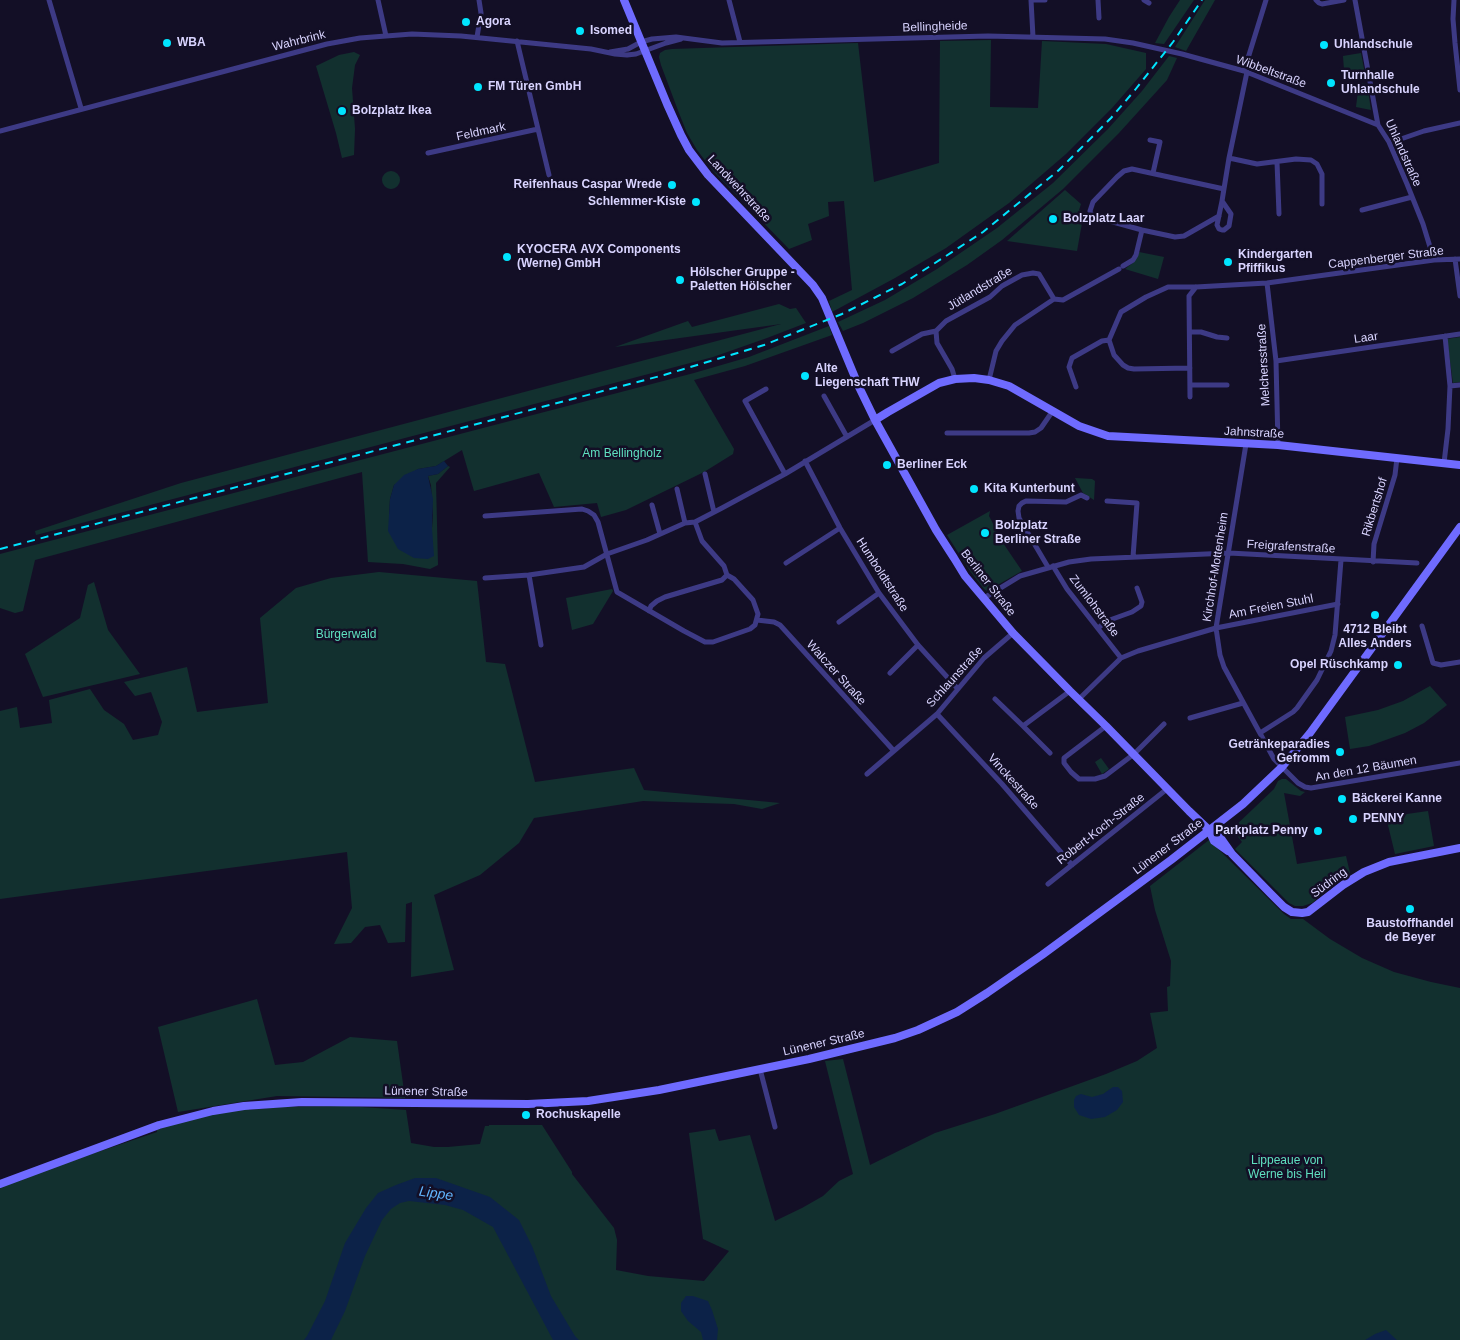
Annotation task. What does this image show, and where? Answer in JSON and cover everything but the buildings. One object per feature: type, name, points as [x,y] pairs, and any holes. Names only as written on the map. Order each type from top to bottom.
[{"type":"street","points":[[49,0],[82,108]]},
{"type":"street","points":[[378,0],[386,36]]},
{"type":"street","points":[[477,37],[481,13],[479,0]]},
{"type":"street","name":"Landwehrstraße","points":[[624,0],[681,135],[692,154],[708,175],[802,273],[822,298]]},
{"type":"street","points":[[729,0],[740,42]]},
{"type":"street","points":[[1033,37],[1031,0],[1045,0]]},
{"type":"street","points":[[1098,0],[1099,18]]},
{"type":"street","points":[[1222,201],[1231,214],[1228,226],[1224,230],[1217,227],[1229,158],[1245,71],[1266,0]]},
{"type":"street","points":[[1316,0],[1322,4],[1344,0]]},
{"type":"street","name":"Uhlandstraße","points":[[1355,0],[1378,125],[1389,142],[1412,196],[1434,260]]},
{"type":"street","points":[[1454,0],[1453,19],[1460,90]]},
{"type":"street","name":"Wahrbrink","points":[[0,131],[327,44],[360,38],[412,34],[477,37],[628,55],[645,51]]},
{"type":"street","name":"Bellingheide","points":[[641,42],[676,37],[722,43],[979,36],[1033,37],[1105,39],[1182,54]]},
{"type":"street","name":"Bellingheide","points":[[645,51],[687,38]]},
{"type":"street","points":[[517,41],[549,175]]},
{"type":"street","name":"Wahrbrink","points":[[610,52],[628,49],[641,42]]},
{"type":"street","name":"Wibbeltstraße","points":[[1182,54],[1245,71],[1378,125]]},
{"type":"street","points":[[1398,140],[1424,131],[1460,123]]},
{"type":"street","name":"Feldmark","points":[[428,153],[538,130]]},
{"type":"street","points":[[1150,140],[1160,142],[1153,173]]},
{"type":"street","points":[[1229,158],[1257,164],[1311,160],[1317,164],[1322,174],[1322,204]]},
{"type":"street","points":[[1277,162],[1279,214]]},
{"type":"street","points":[[1219,216],[1180,237],[1142,230],[1095,217],[1090,211],[1093,202],[1124,171],[1132,169],[1224,189]]},
{"type":"street","name":"Uhlandstraße","points":[[1362,210],[1412,196]]},
{"type":"street","points":[[989,380],[996,352],[1008,332],[1015,325],[1054,300],[1063,300],[1133,260],[1142,230]]},
{"type":"street","points":[[1457,259],[1460,296]]},
{"type":"street","name":"Cappenberger Straße","points":[[1109,340],[1119,315],[1124,309],[1164,288],[1174,286],[1196,287],[1267,283],[1434,260],[1457,259]]},
{"type":"street","name":"Jütlandstraße","points":[[892,351],[922,334],[936,331],[946,321],[990,297],[1002,286],[1022,275],[1033,272],[1040,274],[1054,300]]},
{"type":"street","name":"Melchersstraße","points":[[1267,283],[1276,361],[1278,445]]},
{"type":"street","points":[[1190,397],[1189,296],[1196,287]]},
{"type":"street","name":"Berliner Straße","points":[[822,298],[858,387],[942,539],[965,576],[1013,633],[1209,830]]},
{"type":"street","points":[[936,331],[937,343],[952,369],[955,379]]},
{"type":"street","points":[[1190,332],[1200,332],[1227,338]]},
{"type":"street","name":"Laar","points":[[1276,361],[1460,334]]},
{"type":"street","points":[[1444,336],[1450,386],[1444,463]]},
{"type":"street","points":[[1076,387],[1069,367],[1072,358],[1109,340],[1114,355],[1128,368],[1190,368]]},
{"type":"street","name":"Jahnstraße","points":[[875,420],[939,383],[955,379],[974,378],[989,380],[1018,391],[1084,429],[1108,436],[1278,445],[1460,465]]},
{"type":"street","points":[[1190,385],[1227,385]]},
{"type":"street","points":[[1450,386],[1460,385]]},
{"type":"street","points":[[766,389],[745,401],[785,474]]},
{"type":"street","points":[[824,396],[847,437]]},
{"type":"street","points":[[947,433],[1035,432],[1041,428],[1052,412]]},
{"type":"street","points":[[484,578],[529,575],[584,567],[607,554],[686,523],[695,522],[785,474],[875,420]]},
{"type":"street","name":"Kirchhof-Mottenheim","points":[[1246,444],[1216,628],[1220,655],[1224,667],[1274,759],[1282,767]]},
{"type":"street","name":"Rikbertshof","points":[[1373,562],[1374,544],[1395,475],[1397,458]]},
{"type":"street","name":"Humboldtstraße","points":[[805,461],[840,528],[879,593],[918,645],[958,689]]},
{"type":"street","points":[[705,474],[714,512]]},
{"type":"street","points":[[677,489],[686,523]]},
{"type":"street","points":[[1051,566],[1019,518],[1019,506],[1022,502],[1026,501],[1066,502],[1081,495],[1087,498]]},
{"type":"street","points":[[1107,501],[1137,503],[1133,557]]},
{"type":"street","points":[[652,505],[660,534]]},
{"type":"street","points":[[485,516],[582,509],[588,511],[594,515],[598,522],[617,592],[698,639],[713,642],[750,629],[755,625],[758,614],[753,600],[728,575],[724,566],[702,541],[695,522]]},
{"type":"street","name":"Lünener Straße","points":[[0,1184],[159,1125],[206,1112],[244,1106],[302,1102],[528,1104],[562,1103],[628,1096],[809,1059],[895,1038],[918,1030],[957,1012],[1042,956],[1243,804],[1282,767],[1326,711],[1460,526]]},
{"type":"street","points":[[786,563],[840,528]]},
{"type":"street","name":"Freigrafenstraße","points":[[984,598],[1020,576],[1051,566],[1090,559],[1229,553],[1417,563]]},
{"type":"street","points":[[1260,733],[1293,712],[1300,704],[1316,680],[1334,643],[1341,560]]},
{"type":"street","name":"Zumlohstraße","points":[[1051,566],[1121,658]]},
{"type":"street","points":[[529,575],[540,645]]},
{"type":"street","points":[[649,611],[657,601],[722,580],[728,575]]},
{"type":"street","points":[[1098,628],[1107,621],[1132,612],[1141,606],[1142,602],[1137,588]]},
{"type":"street","points":[[839,622],[879,593]]},
{"type":"street","name":"Am Freien Stuhl","points":[[1079,699],[1121,658],[1159,644],[1216,628],[1338,604]]},
{"type":"street","name":"Walczer Straße","points":[[757,620],[774,622],[780,625],[894,751]]},
{"type":"street","points":[[1422,626],[1432,660],[1435,664],[1460,662]]},
{"type":"street","name":"Schlaunstraße","points":[[867,774],[937,714],[984,658],[1013,633]]},
{"type":"street","points":[[890,672],[918,645]]},
{"type":"street","points":[[1023,726],[1070,691]]},
{"type":"street","points":[[995,699],[1050,753]]},
{"type":"street","points":[[1190,718],[1243,703]]},
{"type":"street","name":"Vinckestraße","points":[[937,714],[1002,784],[1072,865]]},
{"type":"street","points":[[1106,726],[1064,758],[1064,763],[1074,776],[1079,779],[1086,780],[1105,776],[1134,754],[1164,724]]},
{"type":"street","name":"An den 12 Bäumen","points":[[1282,767],[1304,787],[1311,788],[1460,763]]},
{"type":"street","name":"Robert-Koch-Straße","points":[[1048,884],[1167,789]]},
{"type":"street","name":"Südring","points":[[1209,830],[1220,837],[1232,854],[1284,907],[1292,912],[1302,914],[1315,908],[1343,885],[1364,872],[1389,862],[1460,848]]},
{"type":"street","points":[[760,1069],[775,1127]]},
{"type":"green space","points":[[1180,0],[1194,0],[1164,44],[1155,43],[1169,17]]},
{"type":"green space","points":[[1205,0],[1215,0],[1186,51],[1175,47]]},
{"type":"green space","points":[[991,40],[990,107],[1038,108],[1042,41],[1106,44],[1146,53],[1146,69],[1112,108],[1066,154],[1009,203],[946,248],[832,312],[829,301],[852,290],[844,201],[828,202],[829,216],[808,224],[812,240],[789,249],[714,172],[697,150],[687,133],[659,57],[660,53],[672,49],[858,43],[874,182],[939,163],[940,41]]},
{"type":"green space","points":[[354,52],[360,55],[355,65],[352,88],[355,129],[354,155],[342,158],[316,66],[339,55]]},
{"type":"green space","points":[[1361,53],[1366,79],[1348,77],[1348,71],[1344,70],[1343,56]]},
{"type":"green space","points":[[1169,56],[1177,58],[1167,80],[1119,133],[1063,189],[1002,240],[967,265],[913,298],[843,331],[838,322],[885,300],[937,269],[997,228],[1053,183],[1108,129],[1142,91]]},
{"type":"green space","points":[[1359,83],[1367,84],[1371,110],[1356,107]]},
{"type":"green space","points":[[387,171],[395,171],[400,176],[398,187],[387,189],[382,184],[382,176]]},
{"type":"green space","points":[[1065,190],[1081,204],[1079,210],[1084,212],[1077,251],[1007,241]]},
{"type":"green space","points":[[1139,252],[1164,257],[1158,279],[1125,269],[1134,262]]},
{"type":"green space","points":[[779,304],[790,309],[796,308],[806,323],[713,357],[36,535],[35,531],[181,483],[781,324],[615,347],[688,321],[692,327]]},
{"type":"green space","name":"Am Bellingholz","points":[[829,326],[832,335],[745,366],[694,380],[734,449],[733,454],[704,472],[626,510],[601,517],[597,503],[554,507],[539,473],[474,491],[462,450],[436,466],[418,469],[394,485],[390,499],[389,515],[432,528],[431,485],[428,476],[438,474],[448,466],[450,467],[436,483],[438,565],[430,569],[403,564],[368,562],[362,472],[35,560],[23,611],[15,613],[0,608],[0,554],[694,373],[749,357]]},
{"type":"green space","points":[[1460,337],[1460,382],[1453,383],[1447,339]]},
{"type":"green space","points":[[1075,478],[1092,479],[1095,481],[1094,500],[1083,493]]},
{"type":"green space","points":[[990,511],[989,516],[1003,543],[1022,571],[987,591],[970,571],[947,535]]},
{"type":"green space","name":"Bürgerwald","points":[[379,572],[477,581],[486,662],[505,664],[535,782],[634,768],[644,790],[780,803],[762,809],[734,804],[643,801],[534,818],[519,843],[480,875],[434,895],[454,970],[411,977],[412,902],[406,904],[405,942],[388,943],[380,925],[365,927],[351,943],[334,944],[352,908],[347,852],[0,899],[0,711],[17,707],[20,728],[52,723],[49,700],[90,689],[104,710],[124,724],[133,740],[158,735],[162,722],[151,692],[135,696],[124,682],[187,667],[197,712],[268,703],[260,618],[296,588],[331,578]]},
{"type":"green space","points":[[94,582],[108,630],[140,674],[43,697],[25,654],[80,618],[88,585]]},
{"type":"green space","points":[[612,589],[613,591],[593,624],[572,630],[566,598]]},
{"type":"green space","points":[[1430,686],[1447,705],[1424,723],[1405,733],[1369,746],[1350,749],[1345,717],[1378,710],[1403,701]]},
{"type":"green space","points":[[1101,758],[1109,769],[1102,774],[1095,762]]},
{"type":"green space","points":[[1282,779],[1286,779],[1305,792],[1300,796],[1284,793],[1297,864],[1346,856],[1350,873],[1312,903],[1303,906],[1295,906],[1289,903],[1235,849],[1242,842],[1232,829]]},
{"type":"green space","points":[[1428,811],[1434,846],[1395,854],[1386,817]]},
{"type":"green space","name":"Lippeaue von Werne bis Heil","points":[[1209,840],[1291,919],[1303,919],[1330,939],[1362,958],[1394,972],[1460,988],[1460,1340],[0,1340],[0,1185],[157,1132],[157,1130],[175,1122],[249,1107],[249,1110],[278,1107],[346,1106],[406,1110],[411,1143],[434,1147],[480,1144],[485,1126],[489,1125],[542,1125],[572,1174],[614,1228],[617,1240],[616,1270],[648,1276],[704,1281],[729,1251],[703,1239],[689,1133],[715,1129],[719,1141],[750,1135],[775,1221],[802,1208],[823,1196],[839,1181],[853,1174],[825,1061],[843,1059],[870,1165],[935,1133],[995,1114],[1106,1074],[1137,1061],[1157,1048],[1150,1013],[1168,1011],[1167,987],[1170,986],[1171,961],[1155,910],[1150,886]]},
{"type":"green space","points":[[257,999],[275,1065],[303,1062],[350,1037],[397,1041],[405,1098],[277,1096],[178,1112],[158,1027]]},
{"type":"water","points":[[444,461],[448,466],[438,474],[428,476],[433,499],[432,528],[434,556],[428,559],[414,558],[398,549],[388,531],[390,499],[394,485],[404,475],[418,469],[436,466]]},
{"type":"water","points":[[1113,1087],[1118,1087],[1122,1091],[1123,1102],[1117,1110],[1105,1117],[1091,1119],[1079,1115],[1074,1107],[1076,1096],[1081,1094],[1092,1097],[1103,1094]]},
{"type":"water","name":"Lippe","points":[[415,1178],[436,1178],[490,1197],[519,1220],[532,1246],[551,1296],[579,1340],[553,1340],[493,1227],[463,1210],[445,1205],[409,1201],[400,1203],[391,1209],[382,1220],[365,1256],[345,1311],[331,1340],[304,1340],[325,1301],[345,1243],[366,1208],[378,1193]]},
{"type":"water","points":[[686,1296],[693,1296],[708,1301],[718,1329],[717,1340],[703,1340],[701,1332],[688,1321],[681,1311],[681,1303]]},
{"type":"water","points":[[1386,1330],[1397,1340],[1365,1340],[1375,1334]]},
{"type":"railway","points":[[0,549],[664,375],[764,345],[842,314],[902,284],[983,232],[1059,170],[1111,118],[1135,90],[1173,42],[1202,0]]},
{"type":"place","name":"Agora","points":[[466,22]]},
{"type":"place","name":"Isomed","points":[[580,31]]},
{"type":"place","name":"WBA","points":[[167,43]]},
{"type":"place","name":"Uhlandschule","points":[[1324,45]]},
{"type":"place","name":"Turnhalle Uhlandschule","points":[[1331,83]]},
{"type":"place","name":"FM Türen GmbH","points":[[478,87]]},
{"type":"place","name":"Bolzplatz Ikea","points":[[342,111]]},
{"type":"place","name":"Reifenhaus Caspar Wrede","points":[[672,185]]},
{"type":"place","name":"Schlemmer-Kiste","points":[[696,202]]},
{"type":"place","name":"Bolzplatz Laar","points":[[1053,219]]},
{"type":"place","name":"KYOCERA AVX Components (Werne) GmbH","points":[[507,257]]},
{"type":"place","name":"Kindergarten Pfiffikus","points":[[1228,262]]},
{"type":"place","name":"Hölscher Gruppe - Paletten Hölscher","points":[[680,280]]},
{"type":"place","name":"Alte Liegenschaft THW","points":[[805,376]]},
{"type":"place","name":"Berliner Eck","points":[[887,465]]},
{"type":"place","name":"Kita Kunterbunt","points":[[974,489]]},
{"type":"place","name":"Bolzplatz Berliner Straße","points":[[985,533]]},
{"type":"place","name":"4712 Bleibt Alles Anders","points":[[1375,615]]},
{"type":"place","name":"Opel Rüschkamp","points":[[1398,665]]},
{"type":"place","name":"Getränkeparadies Gefromm","points":[[1340,752]]},
{"type":"place","name":"Bäckerei Kanne","points":[[1342,799]]},
{"type":"place","name":"PENNY","points":[[1353,819]]},
{"type":"place","name":"Parkplatz Penny","points":[[1318,831]]},
{"type":"place","name":"Baustoffhandel de Beyer","points":[[1410,909]]},
{"type":"place","name":"Rochuskapelle","points":[[526,1115]]}]
